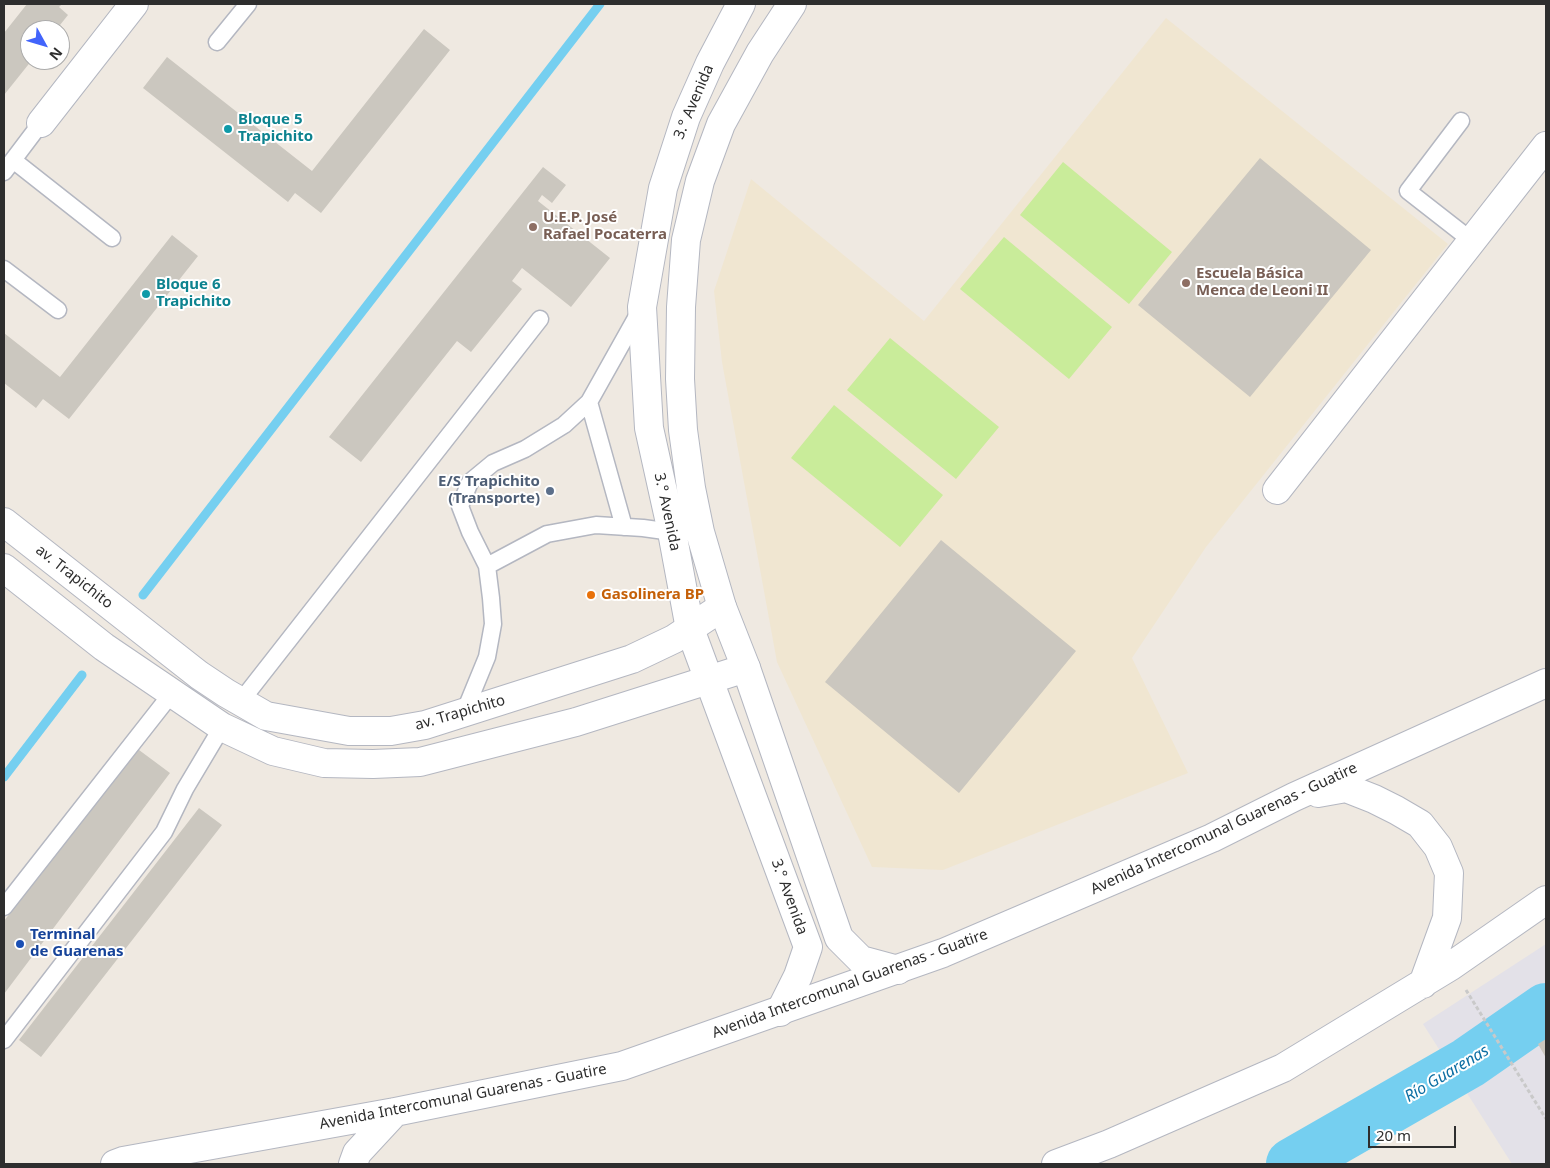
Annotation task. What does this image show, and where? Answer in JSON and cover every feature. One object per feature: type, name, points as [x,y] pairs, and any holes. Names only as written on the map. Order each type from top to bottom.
[{"type":"street","points":[[41,123],[134,4]]},
{"type":"street","name":"3.° Avenida","points":[[741,4],[710,63],[686,117],[663,188],[642,307],[649,428],[672,532],[690,629],[808,947],[798,976],[780,1012]]},
{"type":"street","name":"3.° Avenida","points":[[792,4],[760,53],[721,124],[700,181],[686,240],[680,307],[680,379],[683,430],[692,497],[722,607],[746,668],[839,938],[861,960],[898,970]]},
{"type":"street","points":[[1277,490],[1546,146]]},
{"type":"street","name":"av. Trapichito","points":[[4,522],[200,674],[241,701],[266,716],[349,731],[391,730],[425,726],[632,659],[674,639],[722,607]]},
{"type":"street","points":[[4,568],[104,647],[222,727],[272,751],[324,764],[420,762],[576,722],[746,668]]},
{"type":"street","name":"Avenida Intercomunal Guarenas - Guatire","points":[[115,1164],[395,1112],[622,1066],[780,1012],[943,953],[1212,838],[1294,797],[1546,682]]},
{"type":"street","points":[[1294,797],[1346,788],[1396,810],[1420,824],[1438,847],[1449,873],[1447,918],[1423,984]]},
{"type":"street","points":[[1056,1164],[1109,1144],[1283,1068],[1423,984],[1546,900]]},
{"type":"street","points":[[352,1164],[357,1153],[395,1112]]},
{"type":"lane","points":[[217,42],[248,4]]},
{"type":"lane","points":[[1461,121],[1408,191],[1472,242]]},
{"type":"lane","points":[[41,123],[8,166],[112,238]]},
{"type":"lane","points":[[4,269],[58,310]]},
{"type":"lane","points":[[464,713],[488,657],[493,624],[492,598],[487,566],[460,506],[470,482],[493,462],[525,449],[564,425],[589,402],[642,307]]},
{"type":"lane","points":[[241,701],[540,319]]},
{"type":"lane","points":[[589,402],[624,527]]},
{"type":"lane","points":[[487,566],[547,534],[596,525],[672,532]]},
{"type":"lane","points":[[4,906],[172,693]]},
{"type":"lane","points":[[4,1040],[164,832],[185,789],[222,727]]},
{"type":"path","points":[[1451,966],[1546,1119]]},
{"type":"shaded area","points":[[1166,18],[1448,244],[1206,547],[1132,658],[1188,773],[943,870],[872,867],[777,662],[722,362],[714,291],[751,179],[924,321]]},
{"type":"shaded area","points":[[1546,944],[1546,1164],[1512,1164],[1423,1024]]},
{"type":"green space","points":[[1063,162],[1172,252],[1129,304],[1020,215]]},
{"type":"green space","points":[[1004,237],[1112,327],[1069,379],[960,289]]},
{"type":"green space","points":[[890,338],[999,427],[956,479],[847,390]]},
{"type":"green space","points":[[834,405],[943,495],[900,547],[791,458]]},
{"type":"building","points":[[27,4],[62,4],[59,7],[68,15],[64,20],[20,20],[20,70],[24,70],[4,95],[4,33]]},
{"type":"building","name":"Bloque 5 Trapichito","points":[[424,29],[450,50],[321,213],[295,193],[288,202],[143,88],[167,57],[312,171]]},
{"type":"building","points":[[1260,158],[1371,250],[1250,397],[1138,305]]},
{"type":"building","points":[[543,167],[566,185],[552,203],[542,195],[538,201],[610,258],[571,307],[522,268],[512,281],[522,289],[471,352],[457,341],[361,462],[329,437]]},
{"type":"building","name":"Bloque 6 Trapichito","points":[[172,235],[198,256],[69,419],[43,399],[36,408],[4,383],[4,333],[60,377]]},
{"type":"building","points":[[941,540],[1076,651],[959,793],[825,682]]},
{"type":"building","points":[[135,747],[170,773],[4,994],[4,921]]},
{"type":"building","points":[[199,808],[222,825],[41,1057],[19,1040]]},
{"type":"building","points":[[1546,1039],[1546,1058],[1538,1044]]},
{"type":"waterway","points":[[143,595],[600,4]]},
{"type":"waterway","points":[[4,777],[82,675]]},
{"type":"waterway","name":"Río Guarenas","points":[[1292,1164],[1468,1063],[1546,1009]]},
{"type":"place","name":"Bloque 5 Trapichito","points":[[228,129]]},
{"type":"place","name":"U.E.P. José Rafael Pocaterra","points":[[533,227]]},
{"type":"place","name":"Escuela Básica Menca de Leoni II","points":[[1186,283]]},
{"type":"place","name":"Bloque 6 Trapichito","points":[[146,294]]},
{"type":"place","name":"E/S Trapichito (Transporte)","points":[[550,491]]},
{"type":"place","name":"Gasolinera BP","points":[[591,595]]},
{"type":"place","name":"Terminal de Guarenas","points":[[20,944]]}]
